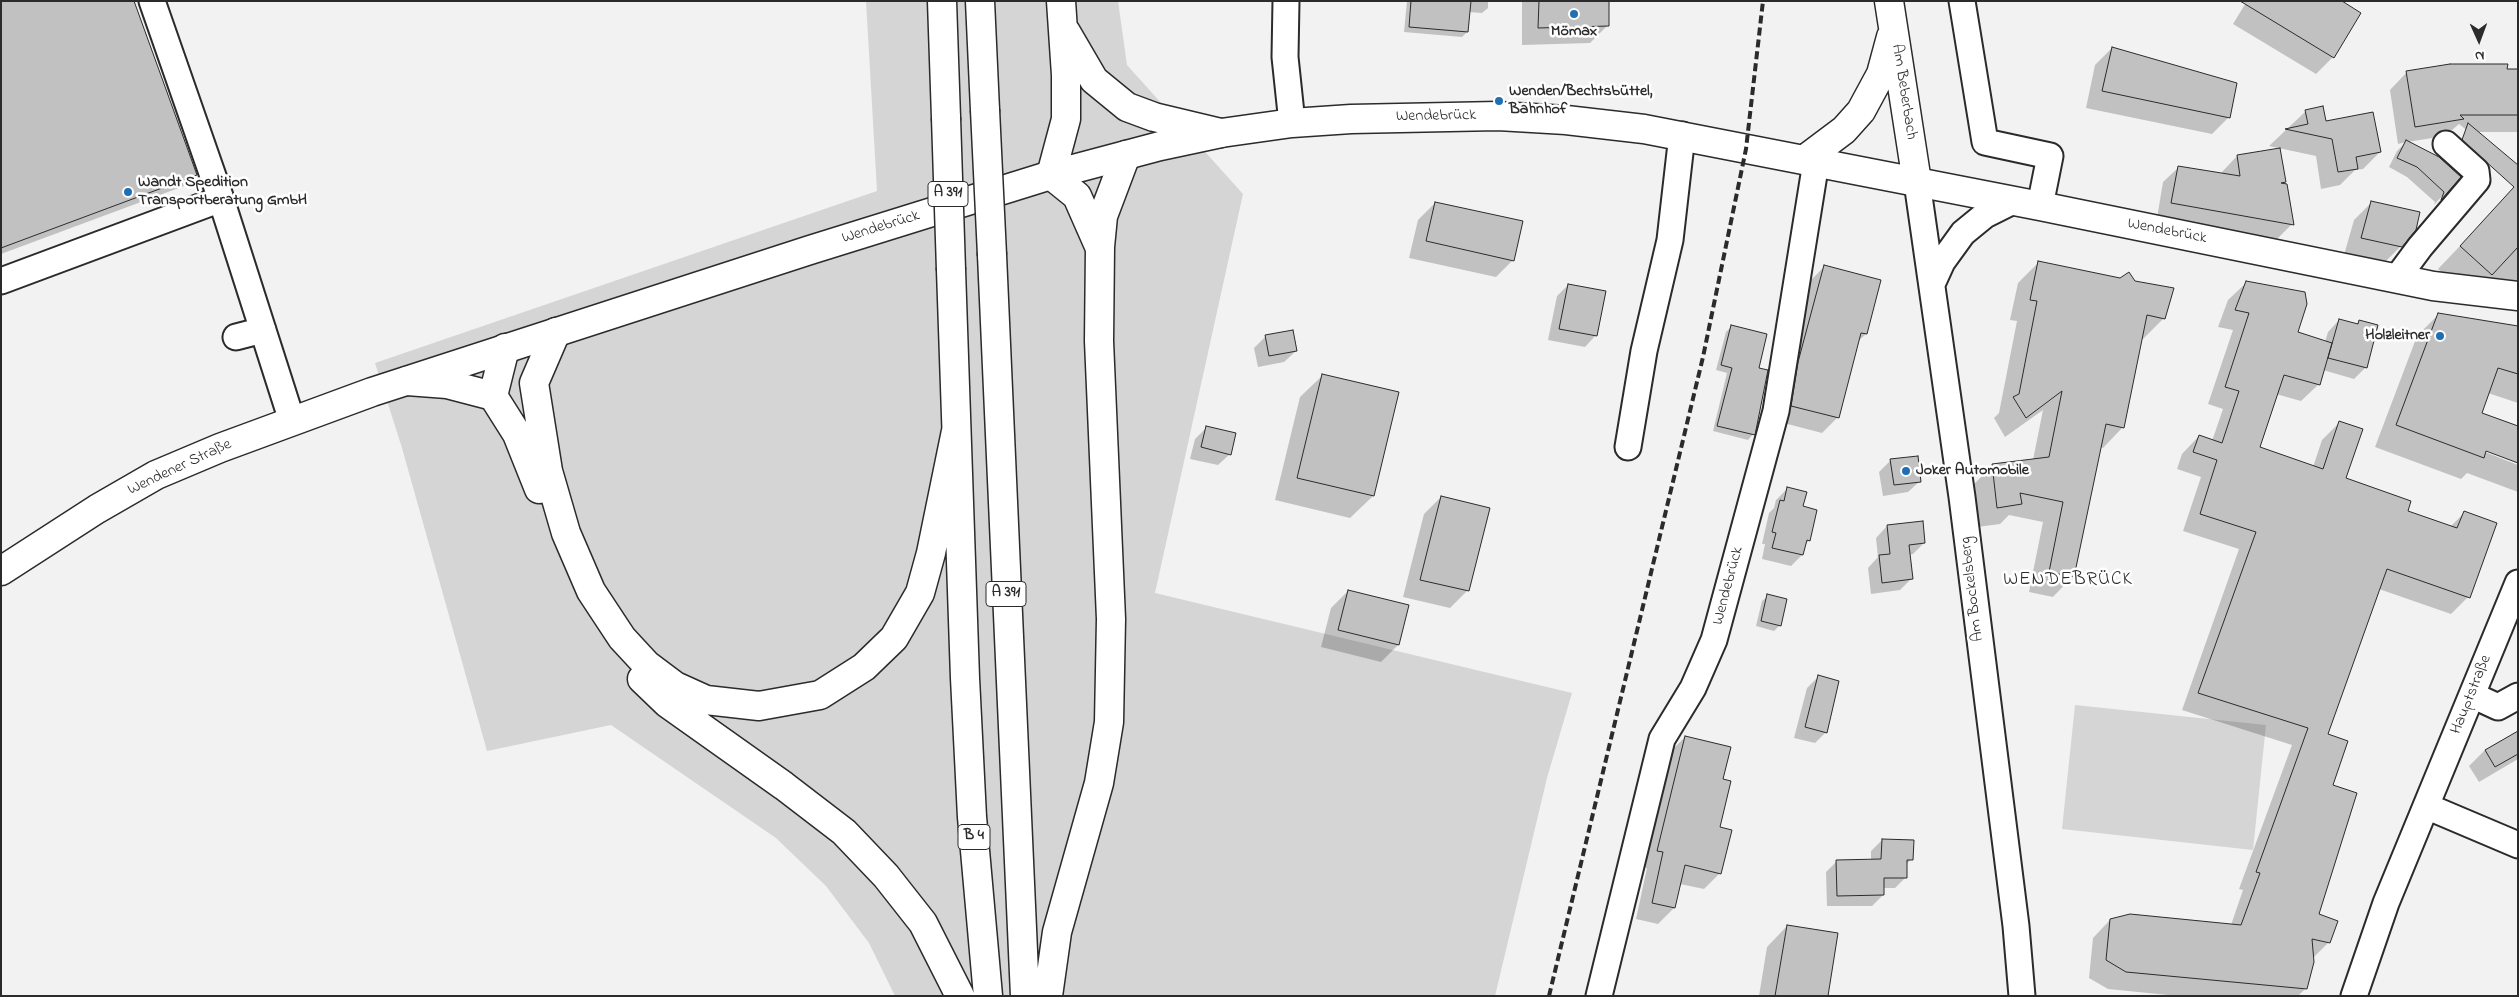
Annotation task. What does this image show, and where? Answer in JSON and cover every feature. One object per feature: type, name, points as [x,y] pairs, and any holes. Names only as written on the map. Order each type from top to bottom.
[{"type":"main road","name":"A 391","points":[[942,1],[965,678]]},
{"type":"main road","name":"A 391","points":[[980,1],[1025,996]]},
{"type":"main road","points":[[1062,14],[1094,80],[1126,107],[1154,117],[1221,133]]},
{"type":"main road","points":[[1062,14],[1066,118],[1051,175],[1077,196],[1100,247]]},
{"type":"main road","points":[[1810,161],[1844,130],[1866,104],[1881,74],[1891,14]]},
{"type":"main road","name":"Am Beberbach","points":[[1891,14],[1917,182]]},
{"type":"main road","name":"Wendebrück","points":[[407,381],[505,348],[1051,175],[1221,133],[1292,123],[1351,119],[1498,116],[1569,120],[1682,135],[2432,286],[2518,296]]},
{"type":"main road","points":[[1048,996],[1057,932],[1099,784],[1109,722],[1112,619],[1099,341],[1100,247],[1103,216],[1126,155]]},
{"type":"main road","points":[[534,383],[556,332]]},
{"type":"main road","points":[[505,348],[534,383],[548,471],[566,533],[591,591],[622,638],[647,665],[675,686],[706,700],[759,706],[820,695],[864,668],[894,638],[920,593],[931,553],[956,431]]},
{"type":"main road","points":[[493,396],[505,348]]},
{"type":"main road","points":[[407,381],[447,384],[493,396],[517,434],[535,475],[555,537],[578,594],[612,645],[639,676],[667,703],[784,786],[844,832],[886,876],[923,923],[960,996]]},
{"type":"main road","name":"Wendener Straße","points":[[1,571],[96,509],[156,475],[292,421],[407,381]]},
{"type":"main road","name":"B 4","points":[[965,678],[972,817],[988,996]]},
{"type":"street","points":[[152,1],[221,199],[292,421]]},
{"type":"street","points":[[1286,1],[1285,57],[1292,123]]},
{"type":"street","points":[[1962,1],[1985,142],[2050,156],[2040,206]]},
{"type":"street","points":[[1628,447],[1644,352],[1670,240],[1682,135]]},
{"type":"street","points":[[2397,278],[2420,247],[2477,180],[2476,171],[2446,144]]},
{"type":"street","name":"Wendebrück","points":[[1599,996],[1662,740],[1693,688],[1714,640],[1773,421],[1810,161]]},
{"type":"street","name":"Am Bockelsberg","points":[[1917,182],[1962,497],[1980,658],[2016,926],[2022,996]]},
{"type":"street","points":[[1,281],[221,199]]},
{"type":"street","points":[[1932,284],[1942,262],[1963,233],[1985,215],[2013,201]]},
{"type":"street","points":[[236,337],[263,330]]},
{"type":"street","name":"Hauptstraße","points":[[2354,996],[2386,903],[2518,583]]},
{"type":"street","points":[[2472,695],[2498,707],[2518,696]]},
{"type":"street","points":[[2426,806],[2518,845]]},
{"type":"shaded area","points":[[866,1],[1118,1],[1127,65],[1243,194],[1155,593],[1572,693],[1547,778],[1495,996],[895,996],[869,943],[826,886],[776,838],[611,725],[487,751],[402,448],[375,363],[877,191]]},
{"type":"shaded area","points":[[2075,705],[2266,725],[2253,850],[2062,829]]},
{"type":"building","points":[[1,1],[134,1],[197,175],[1,248]]},
{"type":"building","points":[[1411,1],[1471,1],[1468,32],[1409,27]]},
{"type":"building","name":"Mömax","points":[[1539,1],[1609,1],[1609,26],[1538,28]]},
{"type":"building","points":[[2240,1],[2342,1],[2361,13],[2334,58]]},
{"type":"building","points":[[2112,47],[2237,83],[2230,118],[2102,91]]},
{"type":"building","points":[[2450,64],[2508,64],[2507,69],[2518,69],[2518,115],[2460,115],[2464,119],[2415,127],[2406,71]]},
{"type":"building","points":[[2323,106],[2326,121],[2373,112],[2381,152],[2356,157],[2358,169],[2338,172],[2332,139],[2285,129],[2308,124],[2305,110]]},
{"type":"building","points":[[2468,123],[2518,165],[2518,247],[2492,275],[2460,246],[2514,187],[2462,140]]},
{"type":"building","points":[[2406,140],[2439,157],[2461,177],[2441,200],[2444,192],[2417,167],[2397,158]]},
{"type":"building","points":[[2280,148],[2286,182],[2281,183],[2287,184],[2294,225],[2171,203],[2178,166],[2240,176],[2237,155]]},
{"type":"building","points":[[2371,201],[2420,212],[2416,230],[2402,247],[2361,238]]},
{"type":"building","points":[[1435,202],[1523,221],[1514,261],[1426,241]]},
{"type":"building","points":[[2038,261],[2120,278],[2129,272],[2135,281],[2174,288],[2165,319],[2147,315],[2124,428],[2106,424],[2074,577],[2049,572],[2063,502],[2020,493],[2022,504],[1997,508],[1992,464],[2049,457],[2062,391],[2026,418],[2013,397],[2019,394],[2037,301],[2030,300]]},
{"type":"building","points":[[1824,265],[1881,280],[1867,334],[1861,333],[1839,418],[1791,406],[1798,362]]},
{"type":"building","points":[[2246,281],[2305,292],[2307,304],[2298,332],[2332,343],[2320,385],[2284,375],[2260,447],[2323,469],[2339,421],[2363,429],[2346,478],[2411,501],[2408,511],[2457,528],[2464,511],[2497,523],[2470,598],[2387,569],[2328,734],[2348,741],[2333,785],[2357,793],[2319,914],[2338,921],[2330,943],[2312,939],[2314,962],[2307,989],[2126,972],[2106,960],[2110,919],[2130,914],[2241,925],[2260,873],[2256,872],[2308,728],[2198,693],[2256,532],[2200,514],[2217,460],[2193,452],[2199,435],[2222,443],[2239,391],[2225,387],[2249,313],[2235,310]]},
{"type":"building","points":[[1568,284],[1606,291],[1597,336],[1559,329]]},
{"type":"building","points":[[2438,313],[2518,326],[2518,374],[2498,368],[2482,413],[2518,426],[2518,463],[2486,451],[2484,458],[2396,425]]},
{"type":"building","points":[[2339,319],[2358,324],[2359,320],[2378,325],[2367,368],[2328,358]]},
{"type":"building","points":[[1731,325],[1767,334],[1759,368],[1768,370],[1755,435],[1717,426],[1732,368],[1721,365]]},
{"type":"building","points":[[1293,330],[1297,351],[1269,356],[1265,335]]},
{"type":"building","points":[[1322,374],[1399,392],[1374,496],[1297,478]]},
{"type":"building","points":[[1206,426],[1236,433],[1231,455],[1201,447]]},
{"type":"building","points":[[1918,456],[1921,482],[1894,485],[1890,459]]},
{"type":"building","points":[[1787,487],[1807,492],[1803,506],[1817,510],[1810,541],[1807,540],[1803,555],[1772,548],[1776,533],[1772,532],[1780,500],[1784,501]]},
{"type":"building","points":[[1441,496],[1490,508],[1469,591],[1420,580]]},
{"type":"building","points":[[1923,521],[1925,543],[1909,545],[1913,579],[1882,583],[1879,555],[1890,554],[1887,525]]},
{"type":"building","points":[[1348,590],[1409,605],[1399,645],[1338,630]]},
{"type":"building","points":[[1767,594],[1787,599],[1781,626],[1761,621]]},
{"type":"building","points":[[1818,675],[1839,681],[1827,733],[1805,727]]},
{"type":"building","points":[[2518,731],[2518,754],[2495,767],[2485,750]]},
{"type":"building","points":[[1685,736],[1731,747],[1723,779],[1731,781],[1720,827],[1732,830],[1721,874],[1685,865],[1675,908],[1652,903],[1663,852],[1657,851]]},
{"type":"building","points":[[1882,839],[1914,840],[1913,860],[1907,860],[1907,878],[1884,878],[1884,895],[1837,896],[1836,860],[1881,859]]},
{"type":"building","points":[[1787,925],[1838,933],[1828,996],[1775,996]]},
{"type":"railway","points":[[1549,996],[1703,357],[1746,149],[1763,1]]},
{"type":"place","name":"Mömax","points":[[1574,14]]},
{"type":"place","name":"Wenden/Bechtsbüttel, Bahnhof","points":[[1499,101]]},
{"type":"place","name":"Wandt Spedition Transportberatung GmbH","points":[[128,192]]},
{"type":"place","name":"Holzleitner","points":[[2440,336]]},
{"type":"place","name":"Joker Automobile","points":[[1906,471]]},
{"type":"district","name":"WENDEBRÜCK","points":[[2068,581]]}]
